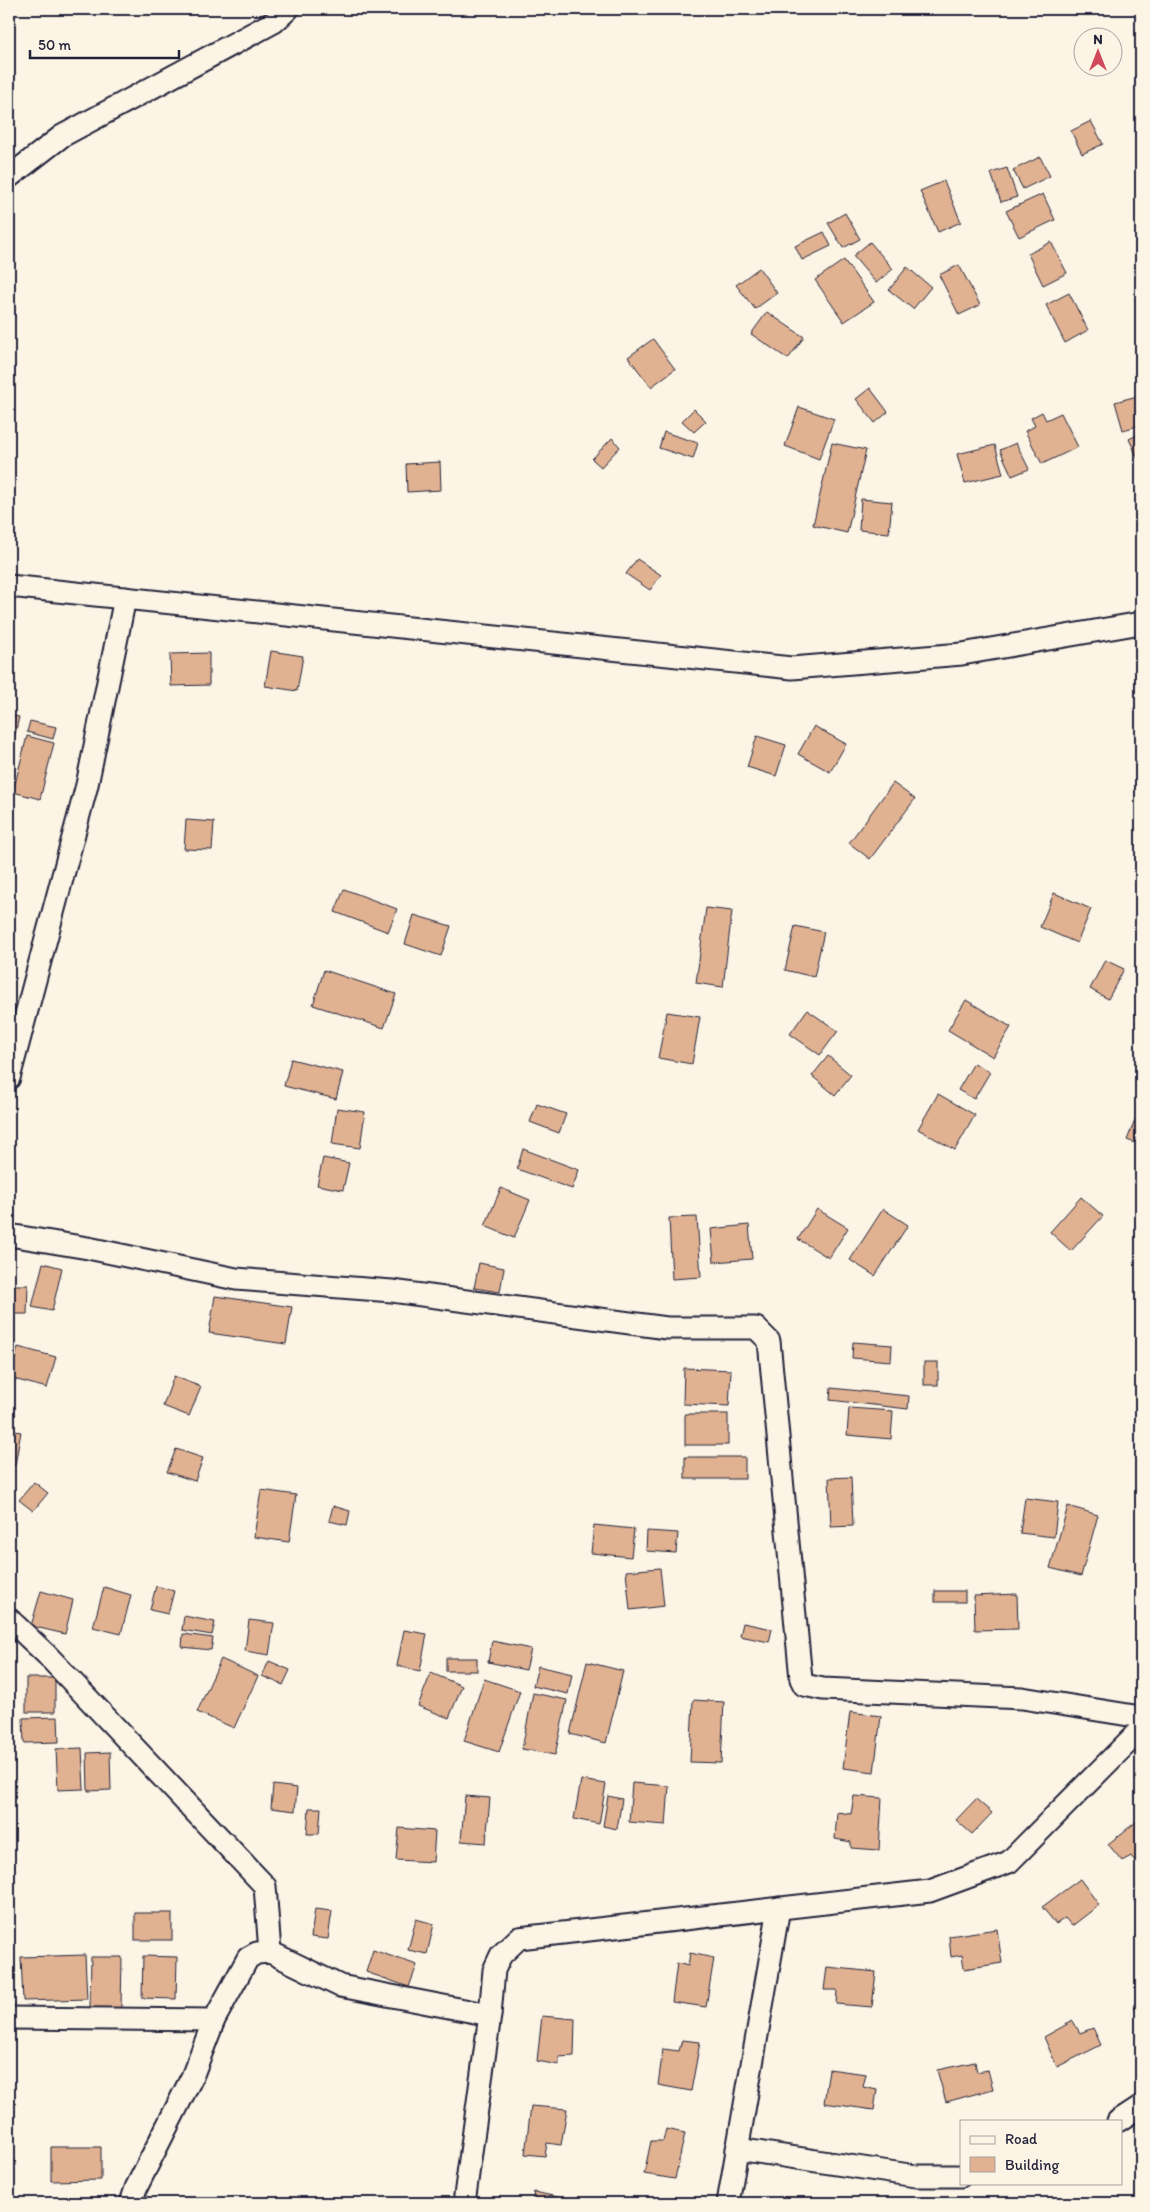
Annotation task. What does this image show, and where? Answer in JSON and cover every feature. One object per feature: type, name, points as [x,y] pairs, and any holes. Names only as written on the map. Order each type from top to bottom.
[{"type":"street","points":[[9,177],[62,136],[274,22],[288,9]]},
{"type":"street","points":[[9,586],[792,668],[962,654],[1141,623]]},
{"type":"street","points":[[9,1078],[87,784],[124,598]]},
{"type":"street","points":[[9,1235],[88,1248],[236,1279],[392,1291],[667,1328],[756,1328],[769,1341],[801,1679],[804,1685],[823,1689],[1022,1698],[1141,1717]]},
{"type":"street","points":[[9,1619],[46,1655],[265,1886],[270,1952]]},
{"type":"street","points":[[464,2203],[490,2015],[494,1970],[500,1956],[519,1938],[930,1890],[1009,1862],[1141,1729]]},
{"type":"street","points":[[728,2203],[779,1908]]},
{"type":"street","points":[[131,2203],[136,2188],[192,2077],[214,2020],[248,1958],[257,1953],[270,1952],[340,1986],[490,2015]]},
{"type":"street","points":[[9,2018],[214,2020]]},
{"type":"street","points":[[1120,2120],[1141,2106]]},
{"type":"street","points":[[737,2149],[916,2176],[960,2176]]},
{"type":"building","points":[[1091,121],[1103,144],[1082,154],[1071,131]]},
{"type":"building","points":[[1040,157],[1050,176],[1023,189],[1013,170]]},
{"type":"building","points":[[1007,168],[1017,197],[1001,202],[991,173]]},
{"type":"building","points":[[944,181],[961,222],[938,232],[920,191]]},
{"type":"building","points":[[1043,194],[1055,220],[1019,237],[1006,211]]},
{"type":"building","points":[[845,213],[860,239],[843,248],[828,223]]},
{"type":"building","points":[[824,232],[831,246],[802,260],[795,246]]},
{"type":"building","points":[[870,242],[893,269],[876,283],[853,256]]},
{"type":"building","points":[[1051,242],[1067,273],[1043,285],[1028,254]]},
{"type":"building","points":[[844,260],[874,302],[844,322],[815,280]]},
{"type":"building","points":[[959,265],[980,305],[959,315],[939,275]]},
{"type":"building","points":[[907,267],[931,287],[913,309],[889,290]]},
{"type":"building","points":[[759,268],[777,293],[755,309],[736,285]]},
{"type":"building","points":[[1069,293],[1088,330],[1065,343],[1046,305]]},
{"type":"building","points":[[767,312],[804,337],[788,359],[751,334]]},
{"type":"building","points":[[653,339],[675,369],[651,387],[628,357]]},
{"type":"building","points":[[870,388],[888,412],[875,423],[856,399]]},
{"type":"building","points":[[1141,395],[1141,425],[1123,430],[1115,402]]},
{"type":"building","points":[[799,407],[834,419],[819,459],[785,446]]},
{"type":"building","points":[[694,409],[706,421],[694,432],[682,421]]},
{"type":"building","points":[[1042,412],[1046,420],[1061,413],[1078,447],[1042,464],[1025,431],[1035,426],[1031,418]]},
{"type":"building","points":[[664,432],[698,443],[693,459],[659,448]]},
{"type":"building","points":[[1141,433],[1141,465],[1129,439]]},
{"type":"building","points":[[612,438],[620,447],[601,467],[592,459]]},
{"type":"building","points":[[832,443],[866,450],[847,533],[813,525]]},
{"type":"building","points":[[1016,443],[1029,469],[1012,476],[1000,450]]},
{"type":"building","points":[[995,445],[1003,474],[965,483],[957,454]]},
{"type":"building","points":[[440,462],[441,490],[407,492],[406,464]]},
{"type":"building","points":[[861,499],[892,502],[889,533],[859,530]]},
{"type":"building","points":[[637,559],[661,575],[650,590],[626,574]]},
{"type":"building","points":[[271,651],[303,656],[297,691],[265,686]]},
{"type":"building","points":[[209,653],[209,685],[171,686],[170,654]]},
{"type":"building","points":[[9,715],[19,717],[9,761]]},
{"type":"building","points":[[30,721],[56,727],[53,739],[27,732]]},
{"type":"building","points":[[814,726],[846,744],[830,772],[798,754]]},
{"type":"building","points":[[27,736],[54,743],[40,799],[13,792]]},
{"type":"building","points":[[757,736],[786,745],[776,776],[747,767]]},
{"type":"building","points":[[893,783],[915,799],[870,859],[849,843]]},
{"type":"building","points":[[186,820],[214,822],[212,850],[184,849]]},
{"type":"building","points":[[344,889],[397,909],[388,932],[335,912]]},
{"type":"building","points":[[1054,893],[1091,909],[1077,943],[1040,927]]},
{"type":"building","points":[[706,908],[732,911],[723,987],[696,983]]},
{"type":"building","points":[[414,915],[451,926],[441,956],[405,944]]},
{"type":"building","points":[[795,926],[824,932],[814,977],[785,970]]},
{"type":"building","points":[[1105,960],[1124,969],[1108,999],[1090,989]]},
{"type":"building","points":[[324,970],[396,994],[384,1028],[313,1005]]},
{"type":"building","points":[[966,1000],[1011,1027],[993,1057],[948,1030]]},
{"type":"building","points":[[807,1010],[838,1031],[820,1055],[790,1034]]},
{"type":"building","points":[[667,1012],[700,1017],[692,1064],[658,1058]]},
{"type":"building","points":[[828,1056],[851,1075],[835,1095],[812,1076]]},
{"type":"building","points":[[291,1059],[343,1072],[336,1099],[284,1086]]},
{"type":"building","points":[[974,1063],[990,1072],[974,1099],[958,1090]]},
{"type":"building","points":[[938,1094],[975,1115],[955,1150],[918,1129]]},
{"type":"building","points":[[537,1104],[566,1114],[559,1133],[530,1122]]},
{"type":"building","points":[[1141,1106],[1141,1145],[1127,1140]]},
{"type":"building","points":[[337,1108],[365,1112],[360,1148],[332,1144]]},
{"type":"building","points":[[523,1149],[579,1170],[572,1189],[517,1169]]},
{"type":"building","points":[[323,1158],[349,1163],[343,1190],[317,1185]]},
{"type":"building","points":[[501,1188],[530,1200],[514,1238],[485,1226]]},
{"type":"building","points":[[1081,1197],[1103,1216],[1071,1251],[1050,1232]]},
{"type":"building","points":[[817,1209],[848,1228],[829,1258],[798,1239]]},
{"type":"building","points":[[883,1209],[908,1225],[875,1276],[850,1260]]},
{"type":"building","points":[[697,1217],[701,1277],[672,1279],[669,1218]]},
{"type":"building","points":[[749,1225],[752,1259],[714,1262],[711,1229]]},
{"type":"building","points":[[43,1263],[62,1268],[52,1311],[32,1307]]},
{"type":"building","points":[[479,1263],[504,1268],[500,1292],[474,1288]]},
{"type":"building","points":[[9,1285],[28,1285],[27,1314],[9,1314]]},
{"type":"building","points":[[215,1296],[292,1307],[286,1344],[209,1333]]},
{"type":"building","points":[[853,1342],[892,1345],[891,1361],[852,1358]]},
{"type":"building","points":[[18,1347],[56,1357],[47,1388],[10,1378]]},
{"type":"building","points":[[924,1362],[938,1362],[938,1385],[924,1385]]},
{"type":"building","points":[[684,1368],[731,1370],[729,1406],[683,1404]]},
{"type":"building","points":[[174,1376],[201,1387],[189,1416],[163,1406]]},
{"type":"building","points":[[831,1388],[909,1396],[908,1409],[830,1400]]},
{"type":"building","points":[[849,1408],[893,1411],[891,1439],[847,1435]]},
{"type":"building","points":[[685,1414],[728,1414],[728,1445],[685,1445]]},
{"type":"building","points":[[9,1430],[21,1432],[15,1465],[9,1464]]},
{"type":"building","points":[[176,1449],[203,1458],[195,1481],[167,1472]]},
{"type":"building","points":[[685,1457],[745,1457],[745,1479],[685,1479]]},
{"type":"building","points":[[851,1477],[853,1526],[831,1527],[829,1478]]},
{"type":"building","points":[[34,1482],[48,1493],[33,1511],[19,1500]]},
{"type":"building","points":[[261,1490],[296,1495],[289,1542],[254,1537]]},
{"type":"building","points":[[1025,1498],[1058,1502],[1054,1537],[1020,1533]]},
{"type":"building","points":[[333,1506],[350,1511],[347,1525],[329,1521]]},
{"type":"building","points":[[1068,1506],[1098,1515],[1081,1576],[1050,1568]]},
{"type":"building","points":[[594,1525],[634,1529],[631,1557],[591,1553]]},
{"type":"building","points":[[647,1531],[678,1533],[676,1553],[646,1551]]},
{"type":"building","points":[[660,1568],[664,1606],[630,1610],[626,1571]]},
{"type":"building","points":[[156,1586],[174,1591],[168,1614],[150,1610]]},
{"type":"building","points":[[104,1587],[131,1595],[121,1634],[93,1627]]},
{"type":"building","points":[[41,1591],[73,1600],[65,1634],[31,1626]]},
{"type":"building","points":[[935,1591],[965,1591],[965,1602],[935,1602]]},
{"type":"building","points":[[1017,1594],[1018,1629],[975,1630],[974,1596]]},
{"type":"building","points":[[184,1616],[215,1622],[212,1635],[182,1630]]},
{"type":"building","points":[[249,1620],[274,1623],[269,1655],[245,1651]]},
{"type":"building","points":[[743,1623],[772,1629],[769,1642],[740,1636]]},
{"type":"building","points":[[404,1630],[427,1634],[420,1671],[397,1666]]},
{"type":"building","points":[[183,1634],[213,1638],[211,1650],[182,1647]]},
{"type":"building","points":[[492,1641],[531,1649],[526,1670],[488,1662]]},
{"type":"building","points":[[446,1658],[477,1658],[477,1671],[446,1671]]},
{"type":"building","points":[[221,1659],[258,1676],[234,1728],[197,1712]]},
{"type":"building","points":[[269,1661],[290,1670],[283,1685],[262,1676]]},
{"type":"building","points":[[587,1662],[623,1671],[606,1743],[570,1734]]},
{"type":"building","points":[[538,1666],[572,1674],[568,1694],[533,1686]]},
{"type":"building","points":[[431,1673],[462,1686],[449,1718],[418,1706]]},
{"type":"building","points":[[26,1678],[55,1678],[55,1712],[26,1712]]},
{"type":"building","points":[[484,1679],[520,1691],[499,1752],[464,1741]]},
{"type":"building","points":[[533,1693],[567,1700],[555,1755],[522,1749]]},
{"type":"building","points":[[693,1700],[724,1702],[721,1763],[690,1762]]},
{"type":"building","points":[[850,1712],[881,1716],[874,1772],[843,1768]]},
{"type":"building","points":[[58,1717],[59,1742],[24,1743],[23,1718]]},
{"type":"building","points":[[82,1748],[84,1789],[58,1790],[56,1749]]},
{"type":"building","points":[[110,1752],[111,1790],[88,1791],[87,1753]]},
{"type":"building","points":[[581,1780],[606,1784],[599,1824],[574,1819]]},
{"type":"building","points":[[632,1783],[669,1786],[666,1825],[629,1822]]},
{"type":"building","points":[[273,1785],[297,1788],[295,1811],[271,1808]]},
{"type":"building","points":[[465,1796],[490,1798],[486,1843],[461,1841]]},
{"type":"building","points":[[608,1796],[622,1799],[617,1829],[603,1826]]},
{"type":"building","points":[[854,1796],[882,1798],[879,1850],[851,1848],[851,1842],[835,1839],[837,1812],[851,1814]]},
{"type":"building","points":[[976,1799],[992,1813],[972,1834],[956,1820]]},
{"type":"building","points":[[309,1808],[321,1808],[319,1834],[307,1834]]},
{"type":"building","points":[[1141,1818],[1141,1863],[1138,1865],[1131,1856],[1122,1861],[1108,1844]]},
{"type":"building","points":[[399,1828],[435,1831],[433,1862],[396,1860]]},
{"type":"building","points":[[1080,1879],[1099,1905],[1072,1926],[1065,1918],[1056,1924],[1042,1907]]},
{"type":"building","points":[[315,1909],[332,1911],[328,1939],[311,1937]]},
{"type":"building","points":[[135,1913],[172,1913],[172,1940],[135,1940]]},
{"type":"building","points":[[416,1919],[434,1924],[427,1954],[408,1950]]},
{"type":"building","points":[[997,1929],[1002,1963],[964,1969],[962,1955],[951,1957],[949,1936]]},
{"type":"building","points":[[373,1950],[417,1965],[409,1987],[366,1972]]},
{"type":"building","points":[[690,1953],[714,1958],[706,2007],[672,2002],[677,1963],[688,1966]]},
{"type":"building","points":[[85,1955],[87,1999],[23,2001],[21,1957]]},
{"type":"building","points":[[143,1956],[177,1957],[176,1999],[142,1998]]},
{"type":"building","points":[[91,1957],[122,1957],[121,2008],[90,2008]]},
{"type":"building","points":[[827,1967],[876,1972],[872,2007],[836,2004],[837,1990],[824,1990]]},
{"type":"building","points":[[1141,1996],[1141,2013],[1133,2006]]},
{"type":"building","points":[[542,2016],[575,2019],[574,2056],[559,2057],[559,2065],[537,2061]]},
{"type":"building","points":[[1073,2021],[1080,2033],[1093,2028],[1101,2045],[1057,2067],[1044,2037]]},
{"type":"building","points":[[682,2040],[700,2042],[691,2091],[658,2085],[663,2049],[679,2051]]},
{"type":"building","points":[[975,2062],[977,2072],[988,2070],[993,2089],[946,2102],[937,2070]]},
{"type":"building","points":[[829,2069],[866,2074],[863,2087],[877,2090],[874,2110],[824,2103]]},
{"type":"building","points":[[531,2106],[567,2109],[561,2145],[547,2143],[545,2156],[525,2154]]},
{"type":"building","points":[[666,2129],[685,2133],[675,2179],[644,2174],[651,2141],[663,2141]]},
{"type":"building","points":[[51,2147],[101,2147],[101,2180],[51,2181]]},
{"type":"building","points":[[534,2192],[567,2199],[567,2203],[532,2203]]}]
